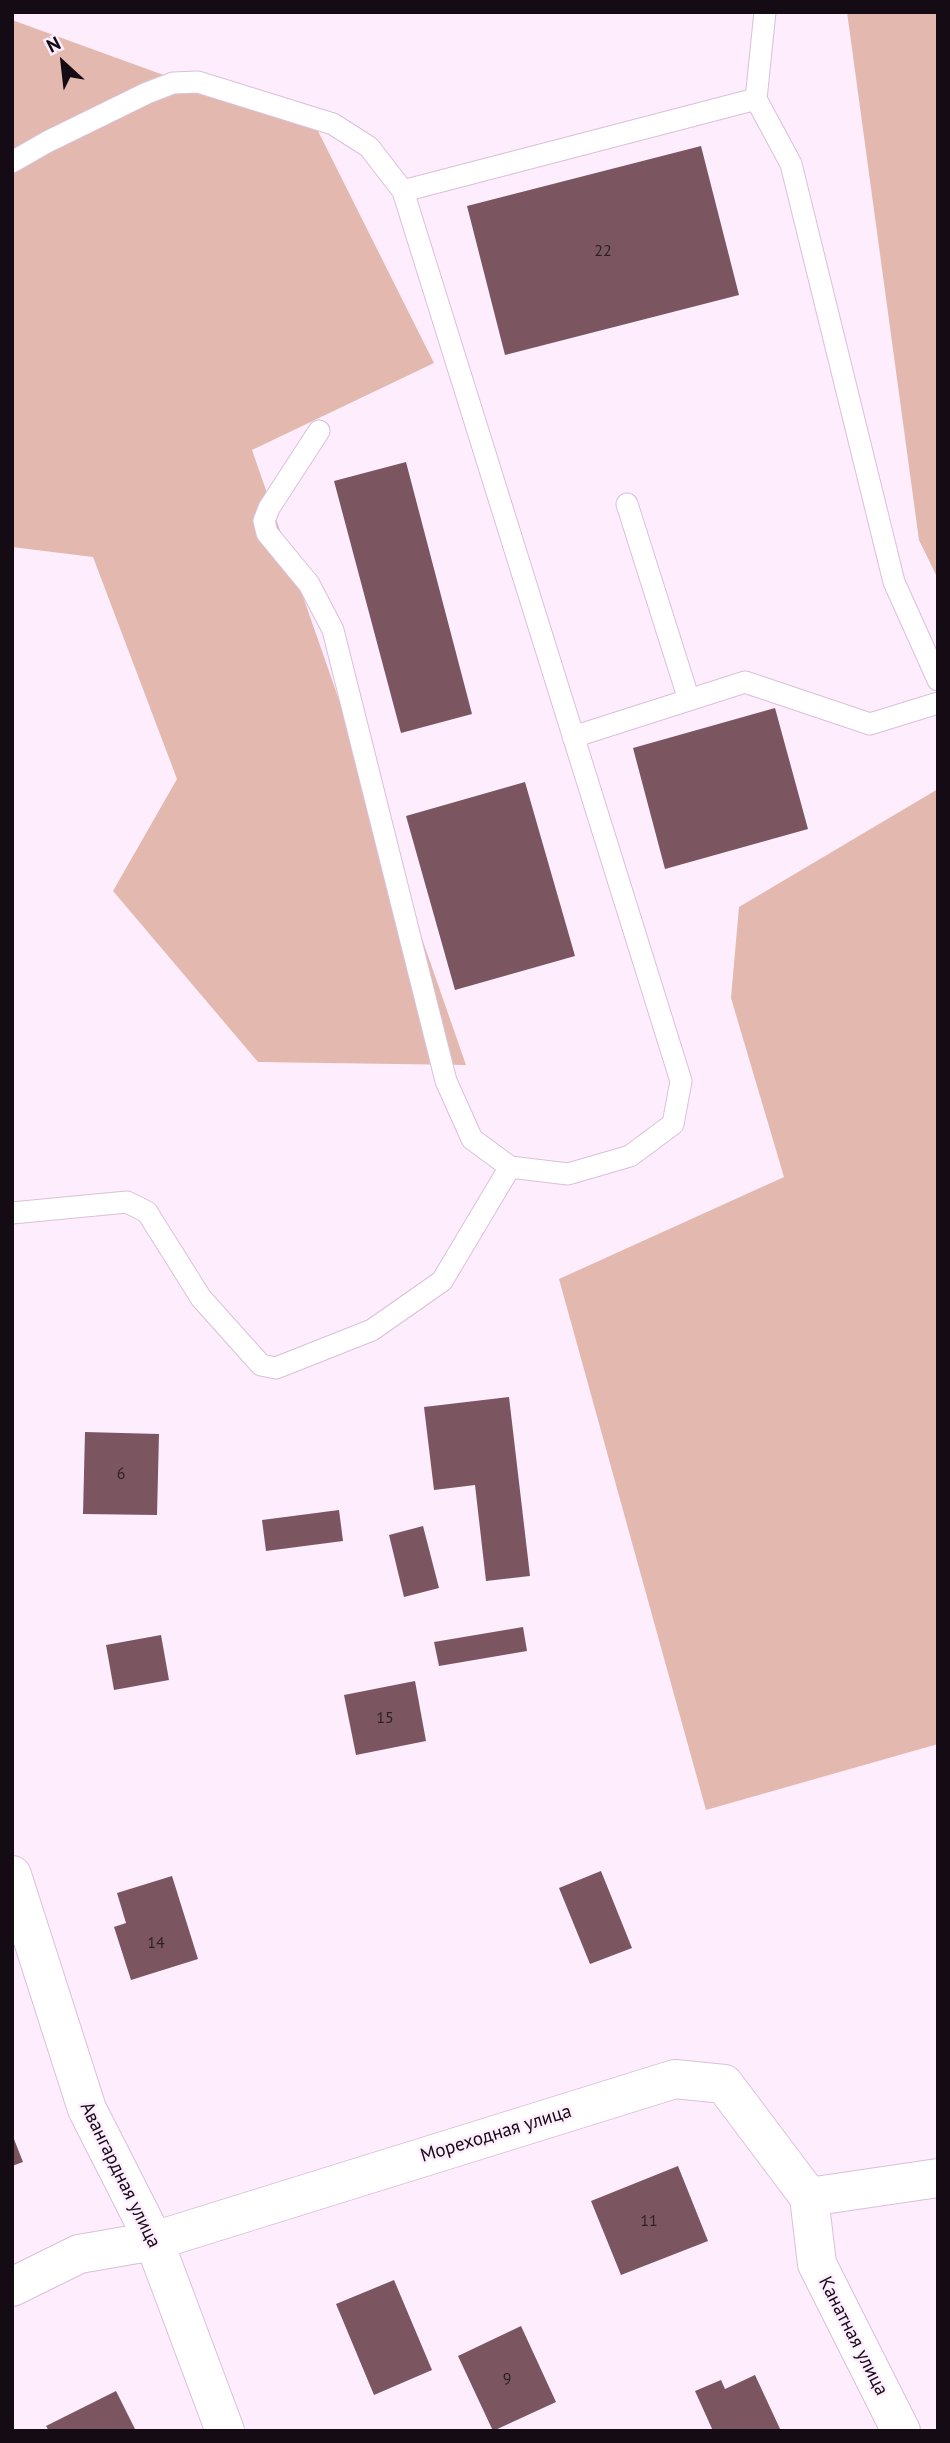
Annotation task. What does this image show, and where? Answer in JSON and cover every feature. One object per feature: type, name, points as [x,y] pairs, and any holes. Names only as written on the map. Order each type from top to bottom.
[{"type":"street","name":"Авангардная улица","points":[[12,1875],[87,2109],[154,2241],[225,2431]]},
{"type":"street","name":"Мореходная улица","points":[[12,2287],[79,2253],[154,2241],[675,2079],[724,2084],[809,2197]]},
{"type":"street","points":[[809,2197],[938,2178]]},
{"type":"street","name":"Канатная улица","points":[[809,2197],[817,2264],[901,2431]]},
{"type":"lane","points":[[765,12],[757,99],[791,164],[894,582],[938,680]]},
{"type":"lane","points":[[12,162],[147,93],[173,83],[198,82],[333,124],[369,147],[403,191],[681,1081],[673,1124],[630,1156],[568,1174],[510,1167],[472,1139],[446,1081],[333,630],[309,584],[267,533],[264,522],[269,508],[319,431]]},
{"type":"lane","points":[[403,191],[757,99]]},
{"type":"lane","points":[[627,504],[689,700]]},
{"type":"lane","points":[[573,737],[745,682],[870,724],[938,703]]},
{"type":"lane","points":[[12,1213],[127,1202],[148,1212],[201,1298],[261,1365],[276,1368],[372,1330],[442,1281],[510,1167]]},
{"type":"shaded area","points":[[847,12],[938,12],[938,579],[919,540]]},
{"type":"shaded area","points":[[12,20],[318,131],[434,363],[252,450],[466,1065],[258,1062],[113,891],[177,779],[93,557],[12,547]]},
{"type":"shaded area","points":[[938,789],[938,1744],[706,1810],[559,1279],[784,1177],[731,998],[739,907]]},
{"type":"building","points":[[701,146],[739,295],[505,355],[467,206]]},
{"type":"building","points":[[406,462],[472,714],[401,733],[334,481]]},
{"type":"building","points":[[775,708],[808,829],[665,869],[633,748]]},
{"type":"building","points":[[525,782],[575,956],[455,990],[406,816]]},
{"type":"building","points":[[509,1397],[530,1576],[486,1581],[475,1485],[434,1490],[424,1407]]},
{"type":"building","points":[[85,1432],[159,1434],[157,1515],[83,1514]]},
{"type":"building","points":[[339,1510],[343,1541],[266,1551],[262,1520]]},
{"type":"building","points":[[423,1526],[439,1588],[404,1597],[389,1535]]},
{"type":"building","points":[[523,1627],[527,1651],[439,1666],[434,1642]]},
{"type":"building","points":[[161,1635],[169,1680],[114,1690],[106,1645]]},
{"type":"building","points":[[415,1681],[426,1741],[356,1755],[344,1695]]},
{"type":"building","points":[[601,1871],[632,1948],[590,1964],[559,1888]]},
{"type":"building","points":[[172,1876],[198,1959],[131,1980],[114,1927],[126,1923],[117,1893]]},
{"type":"building","points":[[12,2134],[23,2162],[12,2166]]},
{"type":"building","points":[[678,2166],[708,2241],[621,2275],[591,2201]]},
{"type":"building","points":[[394,2280],[432,2370],[374,2395],[336,2304]]},
{"type":"building","points":[[521,2326],[556,2402],[493,2431],[458,2356]]},
{"type":"building","points":[[755,2375],[781,2431],[713,2431],[695,2391],[721,2380],[725,2389]]},
{"type":"building","points":[[116,2391],[136,2431],[49,2431],[46,2426]]}]
